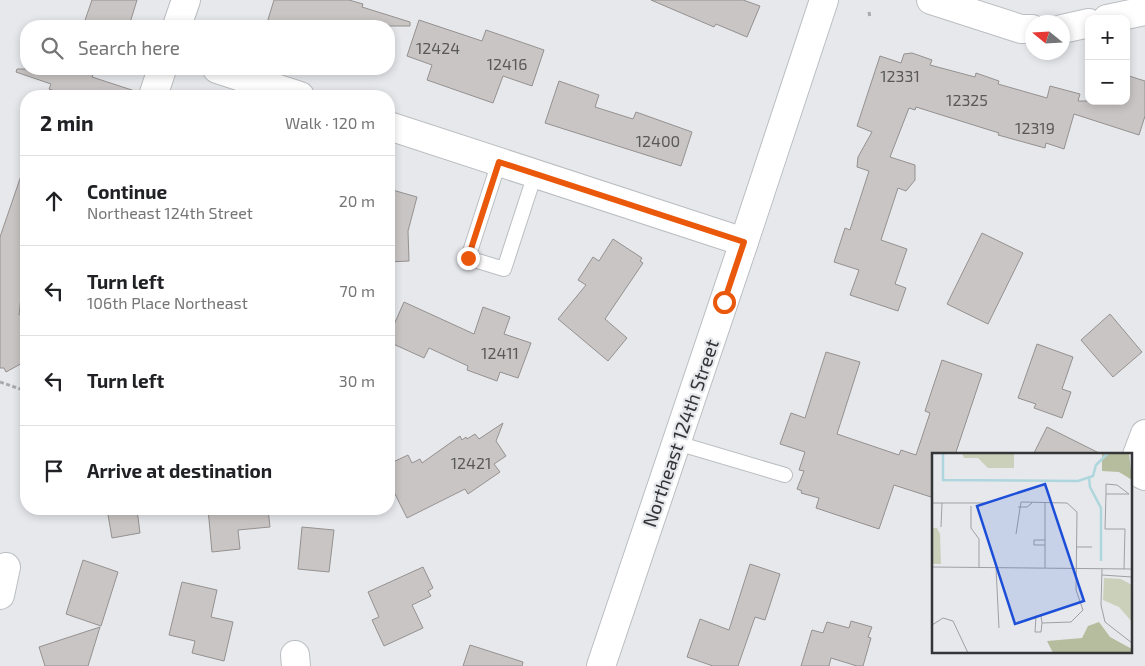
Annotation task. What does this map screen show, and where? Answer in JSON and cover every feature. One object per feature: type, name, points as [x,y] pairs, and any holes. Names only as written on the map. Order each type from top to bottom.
[{"type":"street","points":[[179,20],[186,0]]},
{"type":"street","name":"Northeast 124th Street","points":[[602,666],[824,0]]},
{"type":"street","points":[[932,0],[1025,29]]},
{"type":"street","points":[[1126,15],[1145,11]]},
{"type":"street","points":[[1070,27],[1085,24]]},
{"type":"street","points":[[155,90],[160,75]]},
{"type":"street","points":[[235,75],[282,90]]},
{"type":"street","points":[[395,128],[744,242]]},
{"type":"street","points":[[1145,434],[1136,455],[1142,474],[1145,476]]},
{"type":"street","points":[[0,595],[6,567]]},
{"type":"lane","points":[[499,162],[468,258],[504,270],[535,174]]},
{"type":"lane","points":[[677,443],[785,475]]},
{"type":"path","points":[[869,12],[870,18]]},
{"type":"path","points":[[0,382],[20,389]]},
{"type":"building","points":[[92,0],[137,0],[131,20],[85,20]]},
{"type":"building","points":[[274,0],[349,0],[363,4],[362,7],[410,22],[410,26],[395,26],[395,20],[268,20]]},
{"type":"building","points":[[651,0],[743,0],[760,6],[747,37],[716,24],[714,27]]},
{"type":"building","points":[[419,20],[482,41],[486,30],[544,50],[532,86],[503,76],[493,103],[427,80],[432,65],[407,56]]},
{"type":"building","points":[[912,53],[932,60],[930,65],[975,77],[976,73],[999,81],[998,84],[1047,98],[1050,86],[1080,94],[1078,101],[1085,101],[1085,105],[1130,105],[1130,76],[1145,81],[1145,116],[1139,135],[1074,114],[1064,149],[1046,143],[1045,148],[998,135],[999,133],[916,107],[915,110],[909,108],[890,157],[915,165],[915,180],[906,191],[898,188],[881,240],[907,249],[895,284],[906,288],[898,311],[850,295],[859,270],[834,262],[845,228],[850,230],[869,171],[857,167],[858,157],[872,132],[857,126],[880,56],[901,63],[904,54]]},
{"type":"building","points":[[25,75],[93,75],[92,77],[132,90],[52,90],[49,89],[51,84]]},
{"type":"building","points":[[559,81],[599,95],[595,107],[633,119],[636,112],[692,132],[681,166],[545,123]]},
{"type":"building","points":[[20,179],[20,364],[6,372],[4,368],[0,368],[0,237]]},
{"type":"building","points":[[395,191],[417,197],[408,231],[409,261],[395,262]]},
{"type":"building","points":[[982,233],[1023,253],[988,324],[947,304]]},
{"type":"building","points":[[613,239],[642,258],[640,261],[643,263],[605,319],[627,338],[608,361],[558,319],[586,285],[578,280],[593,257],[599,261]]},
{"type":"building","points":[[404,302],[474,334],[483,307],[510,317],[504,334],[531,343],[518,378],[500,372],[497,381],[467,370],[468,366],[429,348],[424,358],[395,345],[395,322]]},
{"type":"building","points":[[1110,314],[1142,352],[1113,377],[1081,340]]},
{"type":"building","points":[[1037,344],[1073,357],[1062,389],[1071,392],[1062,418],[1034,408],[1036,404],[1018,398]]},
{"type":"building","points":[[826,352],[860,362],[837,434],[899,455],[901,450],[916,455],[930,413],[925,411],[942,360],[982,374],[956,453],[932,453],[932,497],[894,485],[879,529],[816,508],[819,498],[801,493],[802,491],[797,489],[804,471],[799,470],[805,452],[780,444],[791,413],[805,418]]},
{"type":"building","points":[[503,423],[496,441],[506,456],[494,464],[500,472],[468,494],[465,489],[407,518],[395,494],[395,461],[408,455],[412,463],[420,459],[422,463],[460,436],[462,440],[475,434],[479,439]]},
{"type":"building","points":[[1047,427],[1099,453],[1034,453]]},
{"type":"building","points":[[108,515],[138,515],[140,533],[112,538]]},
{"type":"building","points":[[209,515],[269,515],[270,527],[238,530],[240,549],[212,552]]},
{"type":"building","points":[[302,527],[334,530],[329,572],[298,569]]},
{"type":"building","points":[[83,560],[118,572],[101,626],[66,614]]},
{"type":"building","points":[[750,564],[780,574],[765,620],[755,617],[738,666],[713,666],[687,657],[700,619],[729,630]]},
{"type":"building","points":[[423,567],[433,588],[428,591],[431,596],[412,605],[423,628],[384,646],[372,620],[379,617],[368,592]]},
{"type":"building","points":[[182,582],[217,590],[211,617],[233,622],[224,661],[192,653],[195,641],[169,635]]},
{"type":"building","points":[[851,621],[872,627],[868,637],[871,638],[863,666],[831,658],[829,666],[801,666],[812,630],[823,633],[827,622],[849,628]]},
{"type":"building","points":[[100,627],[88,666],[45,666],[39,647]]},
{"type":"building","points":[[470,645],[523,662],[522,666],[463,666]]},
{"type":"route","points":[[468,258],[499,162],[744,242],[724,302]]}]
